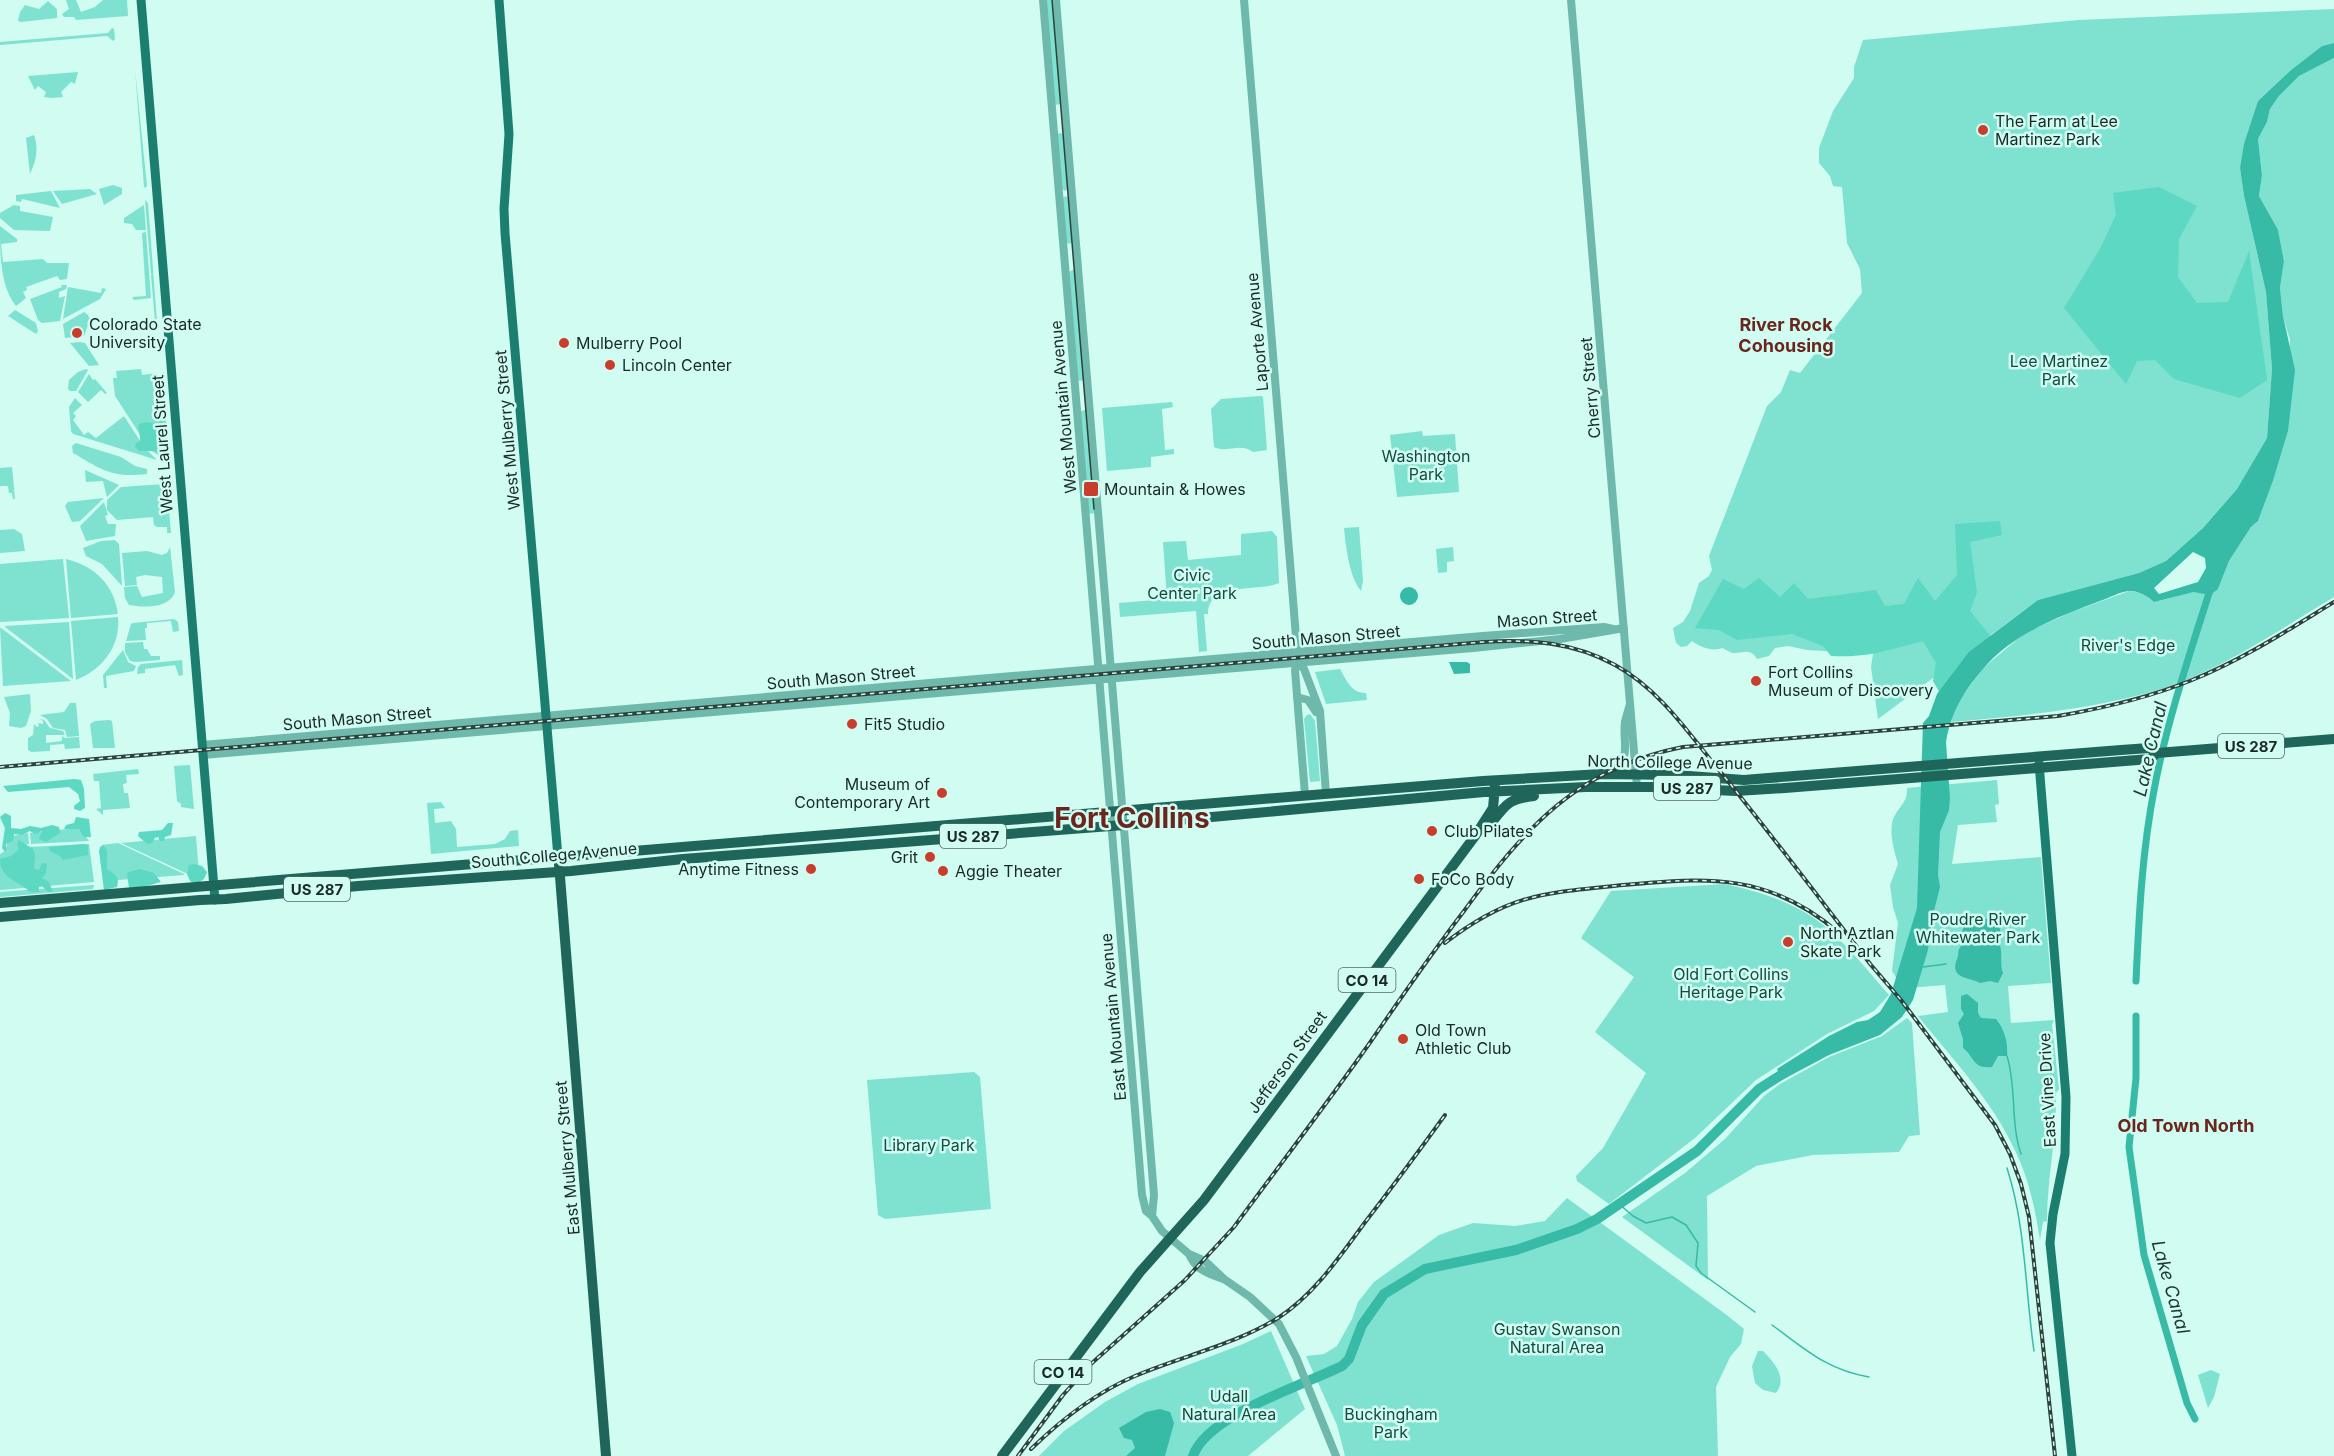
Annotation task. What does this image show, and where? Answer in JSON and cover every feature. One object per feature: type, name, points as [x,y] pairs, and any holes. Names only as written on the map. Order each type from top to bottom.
[{"type":"highway","name":"North College Avenue","points":[[1111,825],[1606,774],[1744,780],[1900,773],[2039,762],[2149,748],[2162,753],[2334,739]]},
{"type":"highway","name":"North College Avenue","points":[[1110,812],[1305,795],[1495,786],[1637,787],[1736,791],[1900,773]]},
{"type":"highway","name":"Jefferson Street","points":[[1171,1238],[1205,1200],[1475,836],[1493,808],[1495,786]]},
{"type":"highway","name":"CO 14","points":[[1475,836],[1485,830],[1502,808],[1512,800],[1541,795],[1560,788]]},
{"type":"highway","name":"South College Avenue","points":[[0,903],[1110,812]]},
{"type":"highway","name":"South College Avenue","points":[[0,917],[1111,825]]},
{"type":"highway","name":"East Mulberry Street","points":[[558,858],[606,1456]]},
{"type":"highway","points":[[418,881],[432,873],[457,870],[471,865]]},
{"type":"highway","points":[[358,886],[369,880],[404,877],[418,868]]},
{"type":"highway","points":[[76,910],[77,904],[82,900],[98,894]]},
{"type":"highway","name":"CO 14","points":[[1002,1456],[1140,1272],[1171,1238]]},
{"type":"main road","name":"West Laurel Street","points":[[141,0],[215,900]]},
{"type":"main road","name":"West Mulberry Street","points":[[499,0],[509,134],[504,209],[558,858]]},
{"type":"main road","name":"East Vine Drive","points":[[2039,762],[2066,1097],[2067,1136],[2051,1229],[2051,1264],[2072,1456]]},
{"type":"street","name":"West Mountain Avenue","points":[[1043,0],[1110,812]]},
{"type":"street","name":"West Mountain Avenue","points":[[1056,0],[1122,810]]},
{"type":"street","name":"Laporte Avenue","points":[[1244,0],[1298,662],[1295,670],[1305,795]]},
{"type":"street","name":"Cherry Street","points":[[1571,0],[1637,787]]},
{"type":"street","name":"Mason Street","points":[[1483,636],[1604,627],[1624,628]]},
{"type":"street","name":"Mason Street","points":[[1298,662],[1560,639],[1604,633],[1612,629]]},
{"type":"street","name":"South Mason Street","points":[[203,755],[1112,667],[1483,636]]},
{"type":"street","name":"South Mason Street","points":[[202,745],[1298,662]]},
{"type":"street","name":"Laporte Avenue","points":[[1298,662],[1304,669],[1317,702],[1323,742],[1326,794]]},
{"type":"street","points":[[1297,698],[1303,697],[1313,706],[1323,742]]},
{"type":"street","points":[[1606,774],[1618,767],[1625,755],[1625,722],[1630,703]]},
{"type":"street","name":"East Mountain Avenue","points":[[1122,810],[1154,1203],[1152,1216]]},
{"type":"street","name":"East Mountain Avenue","points":[[1110,812],[1142,1195],[1146,1211],[1161,1230],[1189,1254],[1192,1263],[1209,1274],[1224,1279],[1269,1313],[1284,1332],[1336,1456]]},
{"type":"green space","points":[[66,0],[76,0],[81,12],[95,7],[103,0],[127,0],[128,16],[76,20],[74,17],[64,17],[62,14],[69,9]]},
{"type":"green space","points":[[1046,0],[1053,0],[1061,104],[1055,105]]},
{"type":"green space","points":[[48,1],[57,9],[57,18],[18,21],[25,5],[39,9]]},
{"type":"green space","name":"Lee Martinez Park","points":[[2334,9],[2334,43],[2322,46],[2291,70],[2258,101],[2240,168],[2244,196],[2266,292],[2272,369],[2267,438],[2237,489],[2203,528],[2166,561],[2139,573],[2038,600],[1878,719],[1871,667],[1873,654],[1807,650],[1788,646],[1775,648],[1769,656],[1757,659],[1749,652],[1732,653],[1722,648],[1711,649],[1692,641],[1687,646],[1681,647],[1676,643],[1673,628],[1683,622],[1690,611],[1699,583],[1709,576],[1712,570],[1709,556],[1767,406],[1781,392],[1790,370],[1800,373],[1862,293],[1860,269],[1847,243],[1842,187],[1833,186],[1830,176],[1819,163],[1819,148],[1833,111],[1854,78],[1854,67],[1863,40],[2079,20]]},
{"type":"green space","points":[[112,28],[115,39],[113,41],[107,36],[0,45],[0,42],[108,33]]},
{"type":"green space","name":"River's Edge","points":[[2334,58],[2334,597],[2225,662],[2155,691],[2079,708],[1951,722],[1954,708],[1983,668],[2025,633],[2072,612],[2129,591],[2142,593],[2154,602],[2194,592],[2218,589],[2229,561],[2251,527],[2258,521],[2288,431],[2290,340],[2283,316],[2280,288],[2284,261],[2278,231],[2259,196],[2262,175],[2258,139],[2267,122],[2270,109],[2279,96],[2299,76]]},
{"type":"green space","points":[[135,69],[147,186],[145,188],[144,187]]},
{"type":"green space","points":[[78,72],[75,84],[71,82],[61,92],[63,97],[51,98],[44,97],[46,92],[38,86],[35,90],[28,76]]},
{"type":"green space","points":[[1059,133],[1064,134],[1069,188],[1065,191],[1061,188],[1057,136]]},
{"type":"green space","points":[[34,135],[36,155],[30,174],[26,138]]},
{"type":"green space","points":[[113,185],[122,188],[122,194],[104,205],[99,189]]},
{"type":"green space","points":[[90,189],[97,194],[62,204],[53,191]]},
{"type":"green space","points":[[51,191],[60,208],[22,199],[21,202],[16,201],[16,195]]},
{"type":"green space","points":[[1065,196],[1069,198],[1073,242],[1069,244],[1065,241],[1063,198]]},
{"type":"green space","points":[[145,200],[148,203],[157,322],[155,321]]},
{"type":"green space","points":[[14,205],[20,206],[20,211],[53,217],[50,231],[14,230],[0,218],[0,213]]},
{"type":"green space","points":[[144,205],[146,230],[136,230],[132,224],[124,223],[124,218]]},
{"type":"green space","points":[[0,226],[17,239],[17,242],[1,244],[3,262],[43,259],[47,263],[69,263],[67,279],[60,280],[57,276],[26,287],[27,290],[23,292],[26,298],[16,306],[4,279],[1,258]]},
{"type":"green space","points":[[146,232],[151,298],[134,300],[132,297],[146,296],[142,233]]},
{"type":"green space","points":[[1075,271],[1084,380],[1078,381],[1069,272]]},
{"type":"green space","points":[[61,285],[67,285],[66,289],[59,292],[59,298],[65,296],[60,321],[42,323],[38,320],[30,299],[62,287]]},
{"type":"green space","points":[[68,287],[101,293],[102,288],[106,289],[100,299],[63,319]]},
{"type":"green space","points":[[15,310],[36,323],[38,331],[36,334],[8,316]]},
{"type":"green space","points":[[84,312],[90,320],[84,336],[65,338],[63,324]]},
{"type":"green space","points":[[70,343],[85,343],[99,365],[89,366]]},
{"type":"green space","points":[[141,369],[142,375],[157,373],[165,459],[150,450],[115,396],[113,378],[117,378],[116,371]]},
{"type":"green space","points":[[88,370],[76,391],[70,391],[68,389],[69,380],[78,372]]},
{"type":"green space","points":[[89,374],[107,393],[101,390],[88,402],[78,392]]},
{"type":"green space","points":[[1263,397],[1267,450],[1253,452],[1243,448],[1219,449],[1214,447],[1211,409],[1221,399]]},
{"type":"green space","points":[[75,398],[82,405],[73,413],[76,416],[73,420],[84,435],[88,432],[96,438],[124,416],[144,447],[157,460],[73,434],[69,407]]},
{"type":"green space","points":[[1172,402],[1173,407],[1162,409],[1165,450],[1174,449],[1174,454],[1151,457],[1151,467],[1107,471],[1102,408]]},
{"type":"green space","points":[[1086,410],[1095,513],[1089,514],[1080,412]]},
{"type":"green space","name":"Washington Park","points":[[1422,431],[1423,436],[1455,434],[1459,492],[1397,497],[1390,435]]},
{"type":"green space","points":[[76,443],[121,457],[135,466],[147,469],[147,474],[116,474],[100,468],[73,453],[72,446]]},
{"type":"green space","points":[[12,467],[15,499],[12,493],[9,493],[8,486],[0,486],[0,468]]},
{"type":"green space","points":[[85,470],[119,485],[107,497],[103,481],[86,482]]},
{"type":"green space","points":[[165,484],[171,533],[167,533],[167,527],[154,525],[153,517],[117,520],[107,510],[107,500],[121,487]]},
{"type":"green space","points":[[104,498],[80,521],[72,522],[65,506],[68,502]]},
{"type":"green space","points":[[104,502],[108,524],[116,524],[115,536],[86,541],[80,526]]},
{"type":"green space","points":[[1359,527],[1363,581],[1361,591],[1351,570],[1344,528]]},
{"type":"green space","points":[[14,529],[22,534],[25,551],[0,553],[0,530]]},
{"type":"green space","name":"Civic Center Park","points":[[1272,531],[1277,537],[1279,583],[1225,592],[1217,596],[1210,603],[1208,614],[1204,614],[1207,651],[1199,652],[1196,611],[1120,617],[1119,603],[1167,599],[1163,542],[1186,541],[1188,560],[1241,555],[1241,534]]},
{"type":"green space","points":[[115,540],[119,544],[122,586],[102,564],[86,556],[83,548],[101,541]]},
{"type":"green space","points":[[170,547],[175,592],[172,597],[156,606],[129,605],[125,598],[124,587],[137,586],[142,597],[163,593],[162,577],[145,575],[136,577],[137,585],[125,586],[122,553],[147,551],[162,555],[167,553]]},
{"type":"green space","points":[[1453,547],[1454,561],[1447,562],[1447,572],[1438,573],[1436,549]]},
{"type":"green space","points":[[63,559],[69,618],[0,622],[0,564]]},
{"type":"green space","points":[[66,559],[86,566],[101,578],[112,594],[118,614],[71,618]]},
{"type":"green space","points":[[118,617],[116,638],[108,656],[94,670],[76,680],[71,621]]},
{"type":"green space","points":[[174,619],[178,622],[179,631],[173,632],[171,621],[147,623],[146,640],[126,641],[133,623]]},
{"type":"green space","points":[[69,622],[73,679],[5,627],[5,626]]},
{"type":"green space","points":[[1,628],[71,681],[3,686]]},
{"type":"green space","points":[[143,642],[144,649],[147,649],[151,656],[160,656],[160,660],[130,661],[125,652],[125,643]]},
{"type":"green space","points":[[123,650],[128,662],[136,666],[134,671],[106,676],[107,688],[104,688],[103,675]]},
{"type":"green space","points":[[182,660],[183,675],[179,676],[175,665],[145,669],[145,673],[137,674],[141,664]]},
{"type":"green space","points":[[1340,669],[1353,689],[1366,693],[1367,700],[1326,704],[1315,672]]},
{"type":"green space","points":[[30,694],[31,711],[26,726],[21,728],[9,726],[10,713],[4,697]]},
{"type":"green space","points":[[70,703],[76,703],[79,736],[67,737],[65,730],[53,728],[47,719],[40,715],[64,712]]},
{"type":"green space","points":[[1310,714],[1315,721],[1320,781],[1310,782],[1304,719]]},
{"type":"green space","points":[[40,719],[44,720],[50,728],[63,731],[65,735],[46,735],[46,743],[62,741],[62,736],[65,738],[79,737],[80,748],[65,749],[64,744],[50,745],[50,751],[31,752],[28,750],[28,738],[33,735],[34,724],[37,727],[38,723],[43,724]]},
{"type":"green space","points":[[95,721],[112,721],[115,748],[93,748],[90,724]]},
{"type":"green space","points":[[190,765],[194,809],[181,807],[177,801],[174,766]]},
{"type":"green space","points":[[138,769],[139,774],[126,775],[127,783],[123,784],[124,793],[128,793],[130,808],[103,810],[103,815],[96,809],[101,808],[99,781],[94,781],[93,774]]},
{"type":"green space","name":"Poudre River Whitewater Park","points":[[1997,780],[1999,804],[1995,805],[1997,822],[1958,825],[1952,864],[2041,857],[2051,983],[2008,986],[2011,1023],[2054,1020],[2052,1025],[2059,1089],[2056,1093],[2047,1221],[2043,1222],[2040,1240],[2028,1182],[2012,1143],[1975,1086],[1918,1016],[1948,1012],[1945,985],[1908,988],[1899,982],[1892,971],[1898,923],[1890,885],[1898,864],[1892,840],[1892,822],[1906,797],[1907,788]]},
{"type":"green space","points":[[441,802],[445,808],[434,809],[435,823],[451,821],[456,829],[457,847],[495,844],[505,839],[510,831],[518,830],[519,846],[431,854],[427,803]]},
{"type":"green space","points":[[80,828],[89,841],[31,844],[30,833]]},
{"type":"green space","points":[[28,833],[29,844],[24,845],[15,857],[0,861],[0,854],[7,850],[7,841],[12,836]]},
{"type":"green space","points":[[196,836],[199,874],[190,875],[121,843]]},
{"type":"green space","points":[[118,843],[184,875],[105,881],[102,845]]},
{"type":"green space","points":[[89,844],[94,882],[0,890],[0,863],[28,847]]},
{"type":"green space","name":"Old Fort Collins Heritage Park","points":[[1725,884],[1776,899],[1811,916],[1840,940],[1889,995],[1874,1011],[1827,1034],[1756,1080],[1695,1138],[1609,1204],[1577,1181],[1576,1176],[1603,1148],[1646,1073],[1595,1032],[1634,977],[1581,938],[1611,891]]},
{"type":"green space","points":[[94,885],[93,889],[0,897],[0,892]]},
{"type":"green space","points":[[1907,1018],[1912,1023],[1920,1135],[1909,1136],[1899,1152],[1813,1155],[1756,1166],[1707,1196],[1708,1280],[1622,1217],[1685,1173],[1725,1139],[1764,1096],[1780,1084],[1829,1057],[1882,1036]]},
{"type":"green space","name":"Library Park","points":[[974,1072],[980,1077],[991,1209],[885,1219],[878,1215],[867,1080]]},
{"type":"green space","name":"Gustav Swanson Natural Area","points":[[1567,1198],[1744,1329],[1741,1344],[1730,1357],[1716,1387],[1718,1456],[1345,1456],[1337,1425],[1306,1356],[1324,1354],[1337,1346],[1352,1319],[1358,1302],[1374,1282],[1439,1235],[1473,1223],[1515,1226],[1545,1221]]},
{"type":"green space","name":"Udall Natural Area","points":[[1271,1331],[1305,1409],[1248,1456],[1039,1456],[1064,1431],[1105,1402],[1138,1384]]},
{"type":"green space","points":[[1758,1351],[1763,1351],[1778,1370],[1781,1382],[1776,1393],[1763,1390],[1755,1383],[1752,1366]]},
{"type":"green space","points":[[2211,1370],[2220,1374],[2214,1397],[2208,1408],[2198,1375]]},
{"type":"shaded area","points":[[2334,43],[2334,58],[2299,76],[2279,96],[2270,109],[2267,122],[2258,139],[2262,175],[2259,196],[2278,230],[2284,261],[2280,288],[2283,316],[2295,370],[2288,431],[2258,521],[2251,527],[2229,561],[2218,589],[2210,595],[2194,592],[2154,602],[2137,592],[2119,593],[2036,628],[2007,646],[1982,670],[1959,703],[1948,731],[1946,742],[1950,798],[1949,810],[1940,832],[1938,875],[1940,887],[1928,950],[1913,1000],[1902,1017],[1880,1035],[1829,1055],[1782,1080],[1777,1069],[1829,1036],[1857,1022],[1868,1020],[1880,1012],[1891,994],[1917,908],[1923,723],[1929,716],[1937,694],[1969,652],[2038,600],[2139,573],[2166,561],[2203,528],[2237,489],[2267,438],[2272,369],[2266,292],[2244,196],[2240,168],[2244,144],[2258,101],[2291,70],[2322,46]],"holes":[[[2193,552],[2205,558],[2206,568],[2198,582],[2159,594],[2154,588]]]},
{"type":"shaded area","points":[[2159,187],[2197,206],[2179,239],[2178,277],[2197,303],[2228,302],[2249,251],[2267,380],[2240,398],[2174,379],[2155,360],[2137,361],[2126,384],[2064,308],[2100,249],[2116,215],[2113,193]]},
{"type":"shaded area","points":[[165,419],[168,427],[162,438],[168,444],[163,458],[155,451],[139,451],[135,447],[140,441],[139,424],[147,422],[157,424]]},
{"type":"shaded area","points":[[2000,521],[2002,535],[1970,542],[1977,592],[1970,611],[1992,638],[1941,695],[1933,681],[1936,663],[1923,641],[1867,655],[1831,656],[1823,646],[1792,634],[1737,640],[1719,630],[1695,628],[1723,579],[1744,589],[1759,578],[1780,597],[1794,583],[1808,599],[1876,590],[1885,606],[1904,604],[1918,578],[1935,601],[1957,575],[1955,524]]},
{"type":"shaded area","points":[[1409,587],[1415,590],[1418,596],[1415,602],[1409,605],[1403,602],[1400,596],[1403,590]]},
{"type":"shaded area","points":[[1449,662],[1467,662],[1470,664],[1470,673],[1454,674]]},
{"type":"shaded area","points":[[81,780],[84,789],[85,808],[80,811],[74,809],[80,801],[78,794],[69,787],[8,792],[3,786]]},
{"type":"shaded area","points":[[5,813],[11,816],[11,828],[21,829],[30,826],[41,828],[52,825],[59,827],[60,833],[46,842],[39,839],[42,831],[35,834],[30,831],[22,835],[14,834],[13,841],[6,844],[5,852],[2,848],[5,828],[0,817]]},
{"type":"shaded area","points":[[76,817],[89,819],[91,837],[84,837],[79,829],[64,829],[66,825],[74,823]]},
{"type":"shaded area","points":[[168,823],[173,823],[171,835],[165,837],[164,841],[160,841],[158,837],[152,843],[147,844],[138,836],[139,832],[162,830]]},
{"type":"shaded area","points":[[19,840],[33,849],[34,869],[39,870],[42,863],[47,864],[46,873],[42,878],[49,882],[53,892],[48,892],[42,886],[39,887],[39,892],[30,892],[3,871],[0,859],[11,856],[19,849],[17,845]]},
{"type":"shaded area","points":[[88,845],[88,855],[63,860],[50,851],[49,847]]},
{"type":"shaded area","points":[[103,845],[107,850],[107,869],[118,880],[117,887],[104,890],[99,851]]},
{"type":"shaded area","points":[[189,865],[202,866],[207,872],[204,879],[197,884],[190,881],[187,874]]},
{"type":"shaded area","points":[[139,869],[154,873],[161,882],[129,888],[127,873]]},
{"type":"shaded area","points":[[1966,918],[1993,919],[1999,924],[2001,935],[1998,940],[2003,973],[1998,983],[1990,981],[1980,983],[1961,976],[1956,970],[1955,966],[1962,945],[1963,921]]},
{"type":"shaded area","points":[[1967,994],[1978,1003],[1978,1013],[1981,1018],[1996,1019],[2004,1032],[2007,1056],[1998,1056],[1992,1067],[1977,1064],[1963,1048],[1958,1023],[1964,1014],[1961,1009],[1961,996]]},
{"type":"shaded area","points":[[1160,1409],[1170,1412],[1174,1423],[1165,1456],[1126,1456],[1135,1448],[1132,1440],[1124,1438],[1119,1428],[1146,1412]]},
{"type":"waterway","name":"Lake Canal","points":[[2136,981],[2144,858],[2155,785],[2173,710],[2211,587]]},
{"type":"waterway","points":[[1923,967],[1946,964]]},
{"type":"waterway","name":"Lake Canal","points":[[2136,1016],[2136,1078],[2129,1147],[2144,1255],[2187,1403],[2195,1419]]},
{"type":"waterway","points":[[2007,1056],[2021,1154]]},
{"type":"waterway","points":[[1193,1456],[1202,1441],[1217,1427],[1236,1415],[1342,1366],[1349,1359],[1362,1325],[1384,1294],[1425,1269],[1516,1250],[1577,1229],[1597,1219],[1697,1151],[1759,1089],[1792,1068]]},
{"type":"waterway","points":[[2007,1168],[2022,1236],[2034,1351]]},
{"type":"waterway","points":[[1619,1204],[1646,1223],[1672,1217],[1686,1225],[1698,1243],[1696,1266],[1701,1273],[1755,1312]]},
{"type":"waterway","points":[[1772,1325],[1829,1364],[1869,1377]]},
{"type":"tram line","points":[[1052,0],[1094,509]]},
{"type":"railway","points":[[1018,1456],[1063,1395],[1092,1363],[1185,1280],[1234,1227],[1336,1090],[1428,960],[1509,853],[1532,828],[1583,786],[1613,770],[1646,757],[1683,747],[2058,716],[2126,702],[2211,672],[2264,644],[2334,602]]},
{"type":"railway","points":[[0,767],[1483,642],[1534,642],[1583,651],[1630,674],[1657,697],[1681,723],[1901,1000],[1995,1125],[2010,1154],[2021,1184],[2029,1217],[2055,1456]]},
{"type":"railway","points":[[1445,943],[1489,914],[1529,898],[1571,890],[1683,881],[1736,883],[1762,889],[1787,899],[1812,913],[1838,932]]},
{"type":"railway","points":[[1031,1449],[1067,1417],[1106,1390],[1135,1376],[1244,1336],[1278,1318],[1304,1298],[1336,1261],[1445,1115]]},
{"type":"place","name":"The Farm at Lee Martinez Park","points":[[1983,130]]},
{"type":"place","name":"Colorado State University","points":[[77,333]]},
{"type":"place","name":"Mulberry Pool","points":[[564,343]]},
{"type":"place","name":"Lincoln Center","points":[[610,365]]},
{"type":"place","name":"Mountain & Howes","points":[[1091,489]]},
{"type":"place","name":"Fort Collins Museum of Discovery","points":[[1756,681]]},
{"type":"place","name":"Fit5 Studio","points":[[852,724]]},
{"type":"place","name":"Museum of Contemporary Art","points":[[942,793]]},
{"type":"place","name":"Club Pilates","points":[[1432,831]]},
{"type":"place","name":"Grit","points":[[930,857]]},
{"type":"place","name":"Anytime Fitness","points":[[811,869]]},
{"type":"place","name":"Aggie Theater","points":[[943,871]]},
{"type":"place","name":"FoCo Body","points":[[1419,879]]},
{"type":"place","name":"North Aztlan Skate Park","points":[[1788,942]]},
{"type":"place","name":"Old Town Athletic Club","points":[[1403,1039]]},
{"type":"district","name":"River Rock Cohousing","points":[[1786,334]]},
{"type":"district","name":"Fort Collins","points":[[1132,818]]},
{"type":"district","name":"Old Town North","points":[[2186,1125]]},
{"type":"park label","name":"Buckingham Park","points":[[1391,1423]]}]
